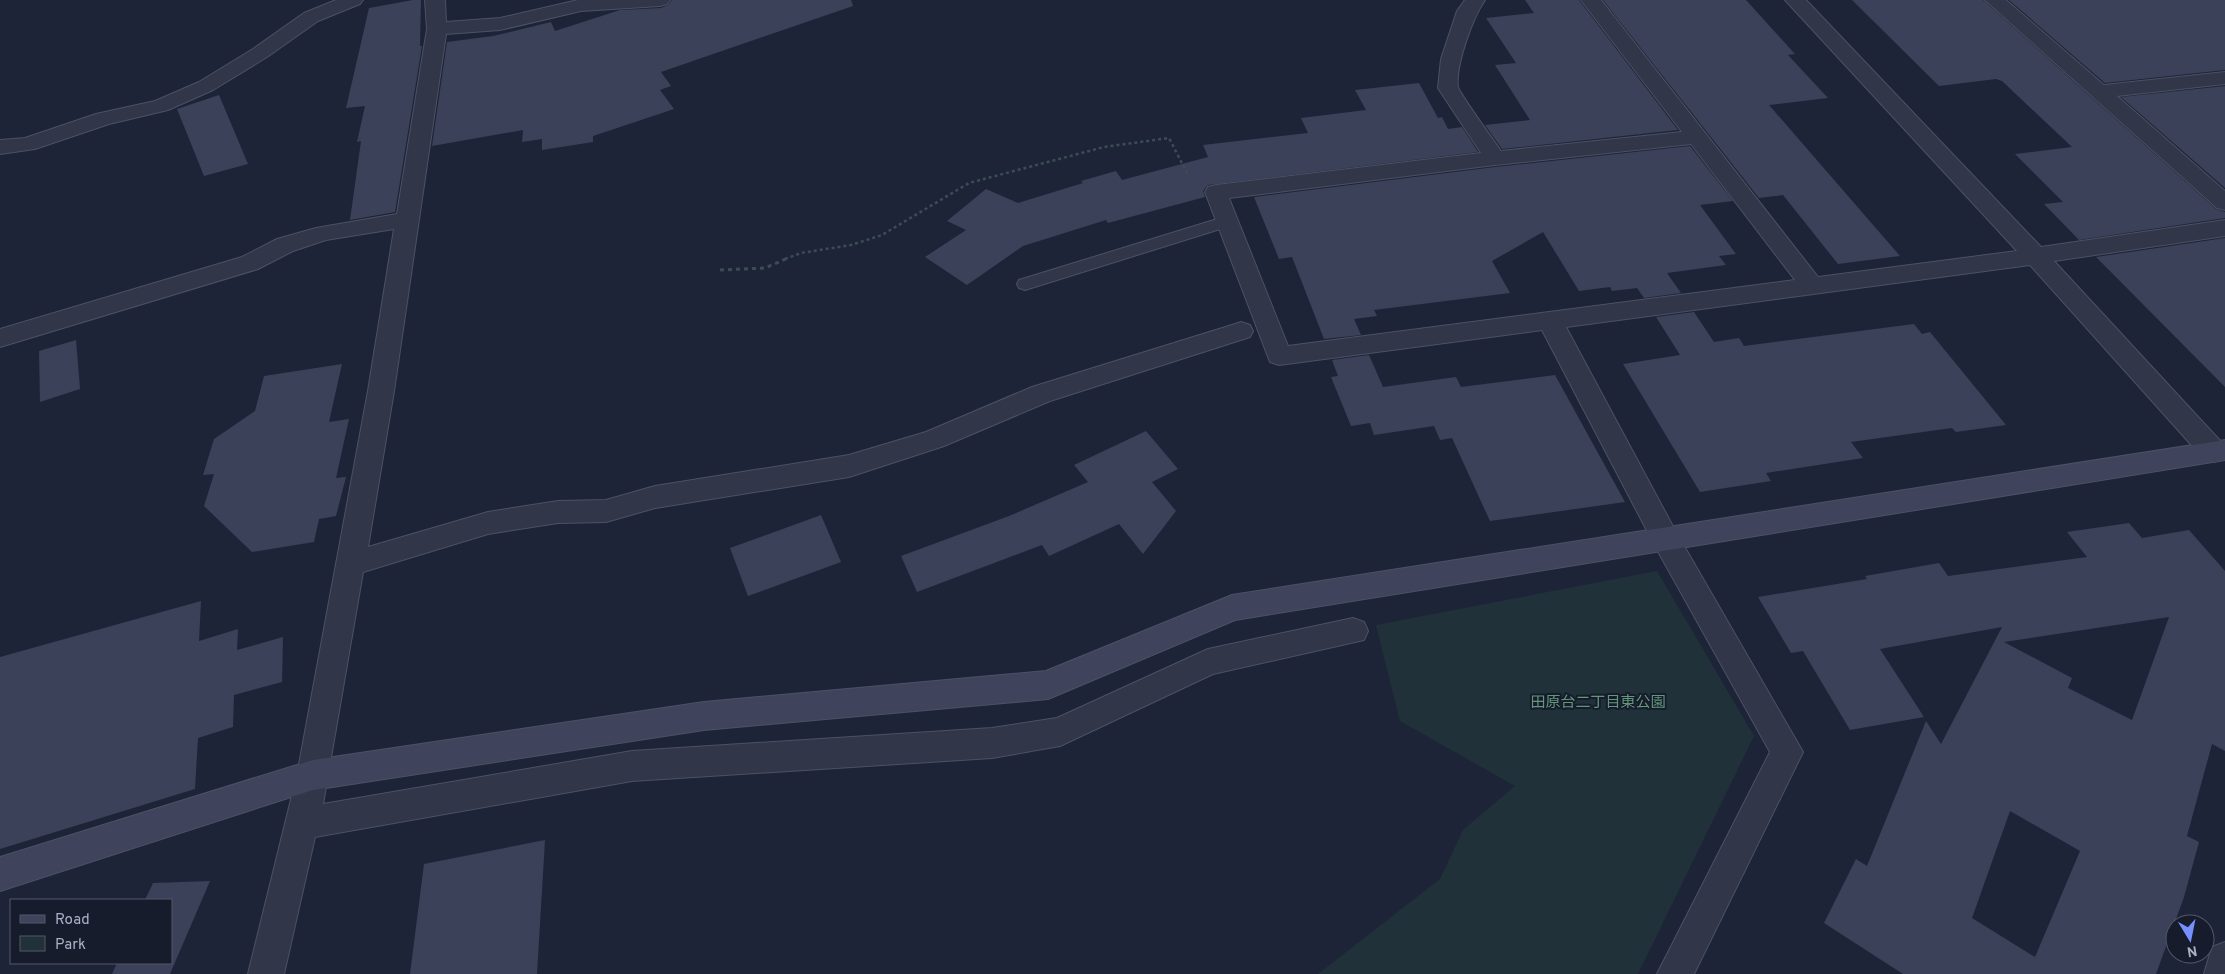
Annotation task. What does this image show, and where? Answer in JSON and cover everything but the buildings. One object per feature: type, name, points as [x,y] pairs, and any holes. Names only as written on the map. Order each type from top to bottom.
[{"type":"street","points":[[0,147],[28,144],[103,119],[161,106],[206,86],[311,17],[353,0]]},
{"type":"street","points":[[266,974],[312,775],[381,391],[437,29],[436,0]]},
{"type":"street","points":[[437,29],[500,24],[581,5],[660,0]]},
{"type":"street","points":[[1474,0],[1467,11],[1451,59],[1448,88],[1494,158]]},
{"type":"street","points":[[1591,0],[1811,284]]},
{"type":"street","points":[[1795,0],[2220,451]]},
{"type":"street","points":[[1995,0],[2225,203]]},
{"type":"street","points":[[2100,92],[2225,78]]},
{"type":"street","points":[[1696,137],[1494,158],[1216,192],[1279,356],[1811,284],[2036,256],[2225,228]]},
{"type":"street","points":[[0,338],[250,262],[284,245],[324,233],[407,220]]},
{"type":"street","points":[[1549,320],[1666,540],[1787,752],[1674,974]]},
{"type":"street","points":[[350,564],[488,523],[558,512],[606,511],[655,497],[849,466],[935,439],[1041,394],[1241,331]]},
{"type":"street","points":[[0,874],[312,775],[704,716],[1048,685],[1232,608],[2220,451]]},
{"type":"street","points":[[301,824],[632,766],[992,743],[1060,732],[1208,662],[1353,631]]},
{"type":"street","points":[[2222,974],[2225,960]]},
{"type":"lane","points":[[1025,284],[1227,221]]},
{"type":"path","points":[[720,270],[765,268],[801,253],[859,242],[882,235],[969,183],[1104,147],[1169,138],[1194,186],[1216,192]]},
{"type":"green space","name":"田原台二丁目東公園","points":[[1657,571],[1754,736],[1638,974],[1318,974],[1440,879],[1463,830],[1515,786],[1400,721],[1376,625]]}]
